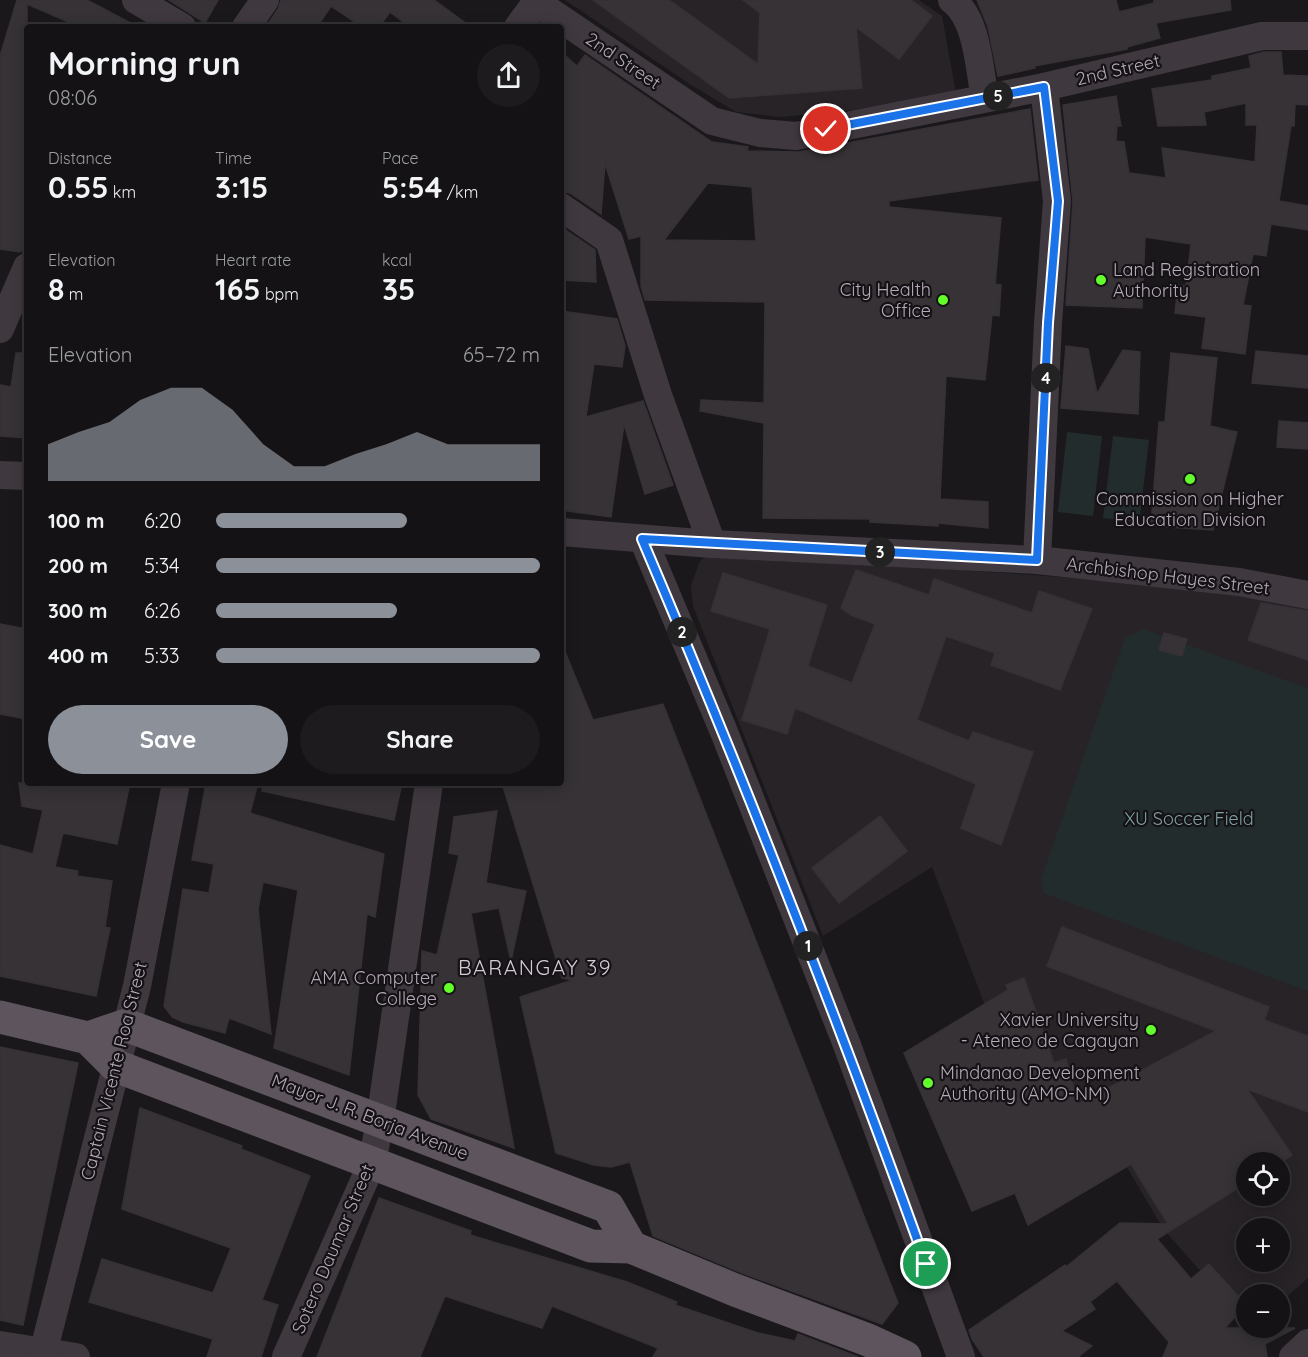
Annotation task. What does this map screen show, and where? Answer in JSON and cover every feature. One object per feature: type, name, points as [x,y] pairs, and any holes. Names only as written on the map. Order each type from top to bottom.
[{"type":"main road","points":[[0,1017],[88,1038],[116,1066],[591,1246],[631,1247],[906,1357]]},
{"type":"main road","points":[[88,1038],[126,1025]]},
{"type":"main road","name":"Mayor J. R. Borja Avenue","points":[[126,1025],[608,1207],[631,1247]]},
{"type":"street","points":[[136,0],[177,24]]},
{"type":"street","points":[[248,24],[265,0]]},
{"type":"street","points":[[952,0],[961,6],[967,19],[985,98]]},
{"type":"street","points":[[521,24],[537,1]]},
{"type":"street","name":"2nd Street","points":[[537,1],[712,121],[735,128],[796,136],[1044,87],[1262,36],[1308,36]]},
{"type":"street","points":[[1037,560],[1048,323],[1058,201],[1044,87]]},
{"type":"street","points":[[564,209],[609,240],[658,394],[712,544]]},
{"type":"street","points":[[0,329],[24,274]]},
{"type":"street","points":[[0,475],[24,476]]},
{"type":"street","name":"Archbishop Hayes Street","points":[[564,532],[712,544],[1037,560],[1239,582],[1308,595]]},
{"type":"street","points":[[642,539],[724,732],[843,1034],[961,1357]]},
{"type":"street","name":"Captain Vicente Roa Street","points":[[43,1355],[137,986],[175,786]]},
{"type":"street","name":"Sotero Daumar Street","points":[[286,1357],[372,1163],[429,786]]},
{"type":"street","points":[[1293,1357],[1308,1343]]},
{"type":"street","points":[[0,1345],[43,1355],[75,1357]]},
{"type":"shaded area","points":[[565,0],[919,0],[942,16],[956,93],[854,110],[781,117],[736,112],[691,85]]},
{"type":"shaded area","name":"Xavier University - Ateneo de Cagayan","points":[[710,553],[1119,581],[1308,600],[1308,1278],[1290,1294],[1290,1284],[1236,1284],[1236,1311],[1164,1230],[1102,1125],[1042,1154],[932,867],[823,936],[693,606],[691,585],[700,561]]},
{"type":"green space","points":[[1067,432],[1102,436],[1093,516],[1058,512]]},
{"type":"green space","points":[[1113,436],[1149,440],[1139,523],[1103,518]]},
{"type":"green space","name":"XU Soccer Field","points":[[1143,629],[1308,688],[1308,991],[1043,893],[1041,879],[1125,638]]},
{"type":"building","points":[[17,0],[87,0],[132,24],[73,24],[27,4],[27,24],[24,24],[24,246],[20,252],[0,249],[0,56]]},
{"type":"building","points":[[169,0],[218,0],[205,23]]},
{"type":"building","points":[[281,0],[434,0],[467,24],[406,24],[390,12],[381,24],[358,24],[331,6],[319,24],[268,24]]},
{"type":"building","points":[[593,0],[669,0],[758,64],[760,13],[743,0],[911,0],[932,16],[899,59],[856,27],[862,88],[729,98]]},
{"type":"building","points":[[977,0],[1116,0],[1119,12],[1154,3],[1154,0],[1230,0],[1231,10],[1156,23],[1160,38],[1127,47],[1127,49],[1034,66],[1035,68],[998,76],[988,27]]},
{"type":"building","points":[[1264,52],[1281,52],[1283,75],[1308,76],[1308,105],[1295,104],[1294,126],[1291,126],[1279,201],[1308,206],[1308,230],[1271,224],[1266,256],[1253,254],[1243,305],[1251,306],[1245,354],[1202,348],[1206,317],[1175,313],[1178,285],[1186,286],[1191,244],[1145,237],[1142,308],[1066,305],[1073,202],[1063,105],[1116,96],[1121,126],[1117,126],[1116,141],[1124,142],[1129,173],[1166,178],[1162,148],[1255,162],[1257,125],[1246,125],[1246,103],[1204,112],[1206,125],[1158,126],[1152,89],[1212,80],[1212,76],[1251,68],[1249,56]]},
{"type":"building","points":[[564,55],[577,66],[585,55],[712,142],[748,147],[747,151],[799,152],[1030,109],[1038,180],[889,201],[889,207],[1001,218],[995,284],[1001,285],[999,316],[992,315],[985,380],[946,376],[940,499],[988,502],[988,528],[938,523],[938,526],[870,522],[870,519],[763,518],[764,423],[700,411],[701,400],[764,403],[765,302],[645,300],[641,286],[641,236],[629,239],[605,163],[601,214],[570,193],[564,192]],"holes":[[[708,183],[752,187],[756,241],[664,240]]]},
{"type":"building","points":[[564,229],[595,250],[596,282],[564,280]]},
{"type":"building","points":[[564,311],[617,319],[625,346],[622,367],[594,364],[586,417],[643,401],[673,485],[645,494],[624,424],[611,517],[564,510]]},
{"type":"building","points":[[1066,346],[1088,349],[1097,394],[1123,350],[1140,352],[1138,414],[1061,408]]},
{"type":"building","points":[[1256,351],[1308,356],[1308,388],[1252,383]]},
{"type":"building","points":[[16,353],[24,353],[24,438],[0,436],[0,385],[11,387]]},
{"type":"building","name":"Commission on Higher Education Division","points":[[1171,353],[1217,358],[1210,426],[1237,432],[1213,530],[1151,526],[1159,422],[1165,422]]},
{"type":"building","points":[[1279,421],[1308,423],[1308,449],[1277,447]]},
{"type":"building","points":[[856,570],[929,595],[934,579],[1032,613],[1039,591],[1092,609],[1060,690],[991,665],[995,653],[946,636],[917,720],[969,741],[973,732],[1033,752],[1001,845],[961,828],[976,784],[795,708],[787,734],[742,720],[770,629],[711,611],[723,573],[827,605],[808,666],[852,683],[875,624],[851,615],[841,608]]},
{"type":"building","points":[[1261,603],[1308,611],[1308,660],[1248,640]]},
{"type":"building","points":[[0,624],[24,628],[24,718],[0,714]]},
{"type":"building","points":[[1164,633],[1187,639],[1182,656],[1159,650]]},
{"type":"building","points":[[564,649],[593,720],[663,704],[898,1303],[882,1324],[742,1273],[653,1236],[630,1162],[611,1167],[594,1165],[556,1153],[520,997],[573,980],[562,978],[503,786],[564,786]]},
{"type":"building","points":[[19,783],[24,783],[24,786],[129,786],[117,844],[63,833],[55,867],[78,871],[77,876],[112,881],[105,927],[110,928],[96,996],[0,976],[0,845],[33,854],[43,810],[22,806]]},
{"type":"building","points":[[205,786],[257,786],[250,813],[384,854],[375,917],[367,914],[349,1075],[274,1048],[298,890],[263,882],[258,909],[271,1034],[229,1018],[225,1033],[172,1017],[164,1006],[183,889],[209,893],[214,864],[192,860]]},
{"type":"building","points":[[263,786],[401,786],[394,820],[262,791]]},
{"type":"building","points":[[497,811],[486,883],[526,891],[511,961],[499,908],[471,913],[514,1148],[431,1119],[418,1095],[422,951],[437,955],[459,855],[449,853],[454,817]]},
{"type":"building","points":[[880,816],[907,851],[839,903],[812,868]]},
{"type":"building","points":[[1062,927],[1269,1007],[1264,1020],[1308,1036],[1308,1112],[1247,1089],[1290,1152],[1236,1152],[1236,1189],[1157,1239],[1191,1279],[1209,1264],[1236,1294],[1236,1316],[1225,1328],[1236,1328],[1236,1338],[1276,1338],[1265,1344],[1267,1357],[1163,1357],[1169,1342],[1117,1281],[1090,1302],[1095,1309],[1062,1331],[1092,1346],[1078,1357],[984,1357],[972,1339],[969,1330],[1065,1265],[1066,1267],[1120,1223],[1168,1224],[1131,1164],[1028,1225],[1015,1193],[972,1211],[904,1053],[1008,990],[1006,985],[1024,978],[1054,1063],[1066,1059],[1078,1104],[1216,1031],[1047,966]]},
{"type":"building","points":[[0,1047],[78,1063],[23,1325],[0,1320]]},
{"type":"building","points":[[140,1108],[242,1146],[241,1149],[310,1176],[262,1300],[278,1305],[261,1357],[207,1357],[213,1339],[89,1302],[102,1259],[213,1293],[231,1248],[122,1209]]},
{"type":"building","points":[[379,1198],[471,1231],[470,1235],[627,1282],[677,1302],[675,1305],[758,1333],[795,1341],[798,1334],[858,1357],[653,1357],[658,1348],[552,1306],[542,1328],[445,1296],[420,1357],[317,1357]]},
{"type":"place","name":"Land Registration Authority","points":[[1101,280]]},
{"type":"place","name":"City Health Office","points":[[943,300]]},
{"type":"place","name":"Commission on Higher Education Division","points":[[1190,479]]},
{"type":"place","name":"AMA Computer College","points":[[449,988]]},
{"type":"place","name":"Xavier University - Ateneo de Cagayan","points":[[1151,1030]]},
{"type":"place","name":"Mindanao Development Authority (AMO-NM)","points":[[928,1083]]},
{"type":"district","name":"BARANGAY 39","points":[[535,968]]},
{"type":"route","points":[[826,129],[1044,87],[1057,186],[1037,560],[642,539],[724,732],[847,1045],[926,1264]]}]
